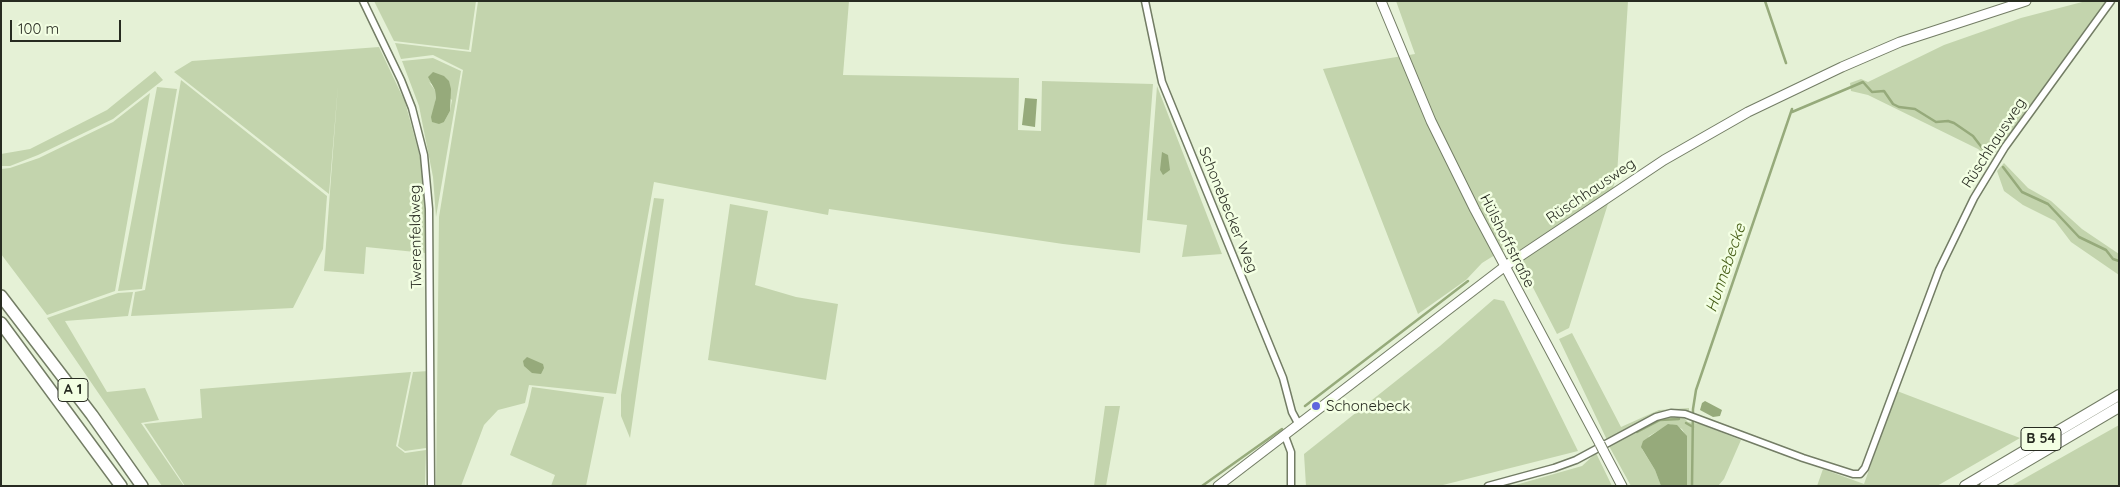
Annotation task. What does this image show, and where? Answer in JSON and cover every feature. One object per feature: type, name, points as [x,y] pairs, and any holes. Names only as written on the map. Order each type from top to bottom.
[{"type":"highway","name":"A 1","points":[[1,296],[92,415],[142,486]]},
{"type":"highway","name":"A 1","points":[[1,323],[121,486]]},
{"type":"highway","name":"B 54","points":[[1965,486],[2119,395]]},
{"type":"highway","name":"B 54","points":[[1985,486],[2119,407]]},
{"type":"main road","name":"Hülshoffstraße","points":[[1381,1],[1431,121],[1504,267],[1622,486]]},
{"type":"main road","name":"Rüschhausweg","points":[[1218,486],[1504,267],[1664,160],[1775,98],[1900,42],[2026,1]]},
{"type":"street","name":"Twerenfeldweg","points":[[363,1],[401,80],[412,108],[424,155],[429,209],[431,486]]},
{"type":"street","name":"Schonebecker Weg","points":[[1145,1],[1162,82],[1283,378],[1292,412],[1299,425]]},
{"type":"street","name":"Rüschhausweg","points":[[1488,486],[1576,460],[1663,414],[1685,414],[1853,474],[1862,472],[1938,270],[1974,198],[2005,147],[2111,1]]},
{"type":"street","points":[[1285,436],[1291,452],[1291,486]]},
{"type":"shaded area","points":[[374,1],[476,1],[469,50],[394,41]]},
{"type":"shaded area","points":[[478,1],[849,1],[843,75],[1019,78],[1018,130],[1041,131],[1042,81],[1153,84],[1140,253],[1063,244],[829,209],[828,215],[654,182],[616,394],[529,385],[525,403],[498,410],[484,425],[461,486],[436,486],[439,217],[463,70],[433,55],[401,59],[395,43],[471,52]]},
{"type":"shaded area","points":[[1396,1],[1628,1],[1617,175],[1569,328],[1557,334],[1511,245],[1482,263],[1466,280],[1418,314],[1323,69],[1415,54]]},
{"type":"shaded area","points":[[2086,1],[2106,2],[1995,153],[1985,155],[1978,149],[1868,95],[1851,91],[1850,83],[1861,79],[1868,82],[1944,45],[2021,18]]},
{"type":"shaded area","points":[[379,47],[405,102],[419,153],[425,181],[425,253],[366,247],[364,274],[324,271],[338,85],[329,194],[174,72],[192,61]]},
{"type":"shaded area","points":[[433,58],[461,71],[436,217],[433,177],[419,106],[402,61]],"holes":[[[429,82],[452,100],[450,111],[444,122],[432,117],[436,98],[435,90]]]},
{"type":"shaded area","points":[[155,71],[163,80],[113,119],[38,155],[10,166],[1,166],[1,154],[30,149],[107,110]]},
{"type":"shaded area","points":[[433,72],[444,76],[449,81],[451,89],[450,111],[444,122],[439,124],[432,122],[431,117],[436,98],[435,90],[428,77]]},
{"type":"shaded area","points":[[181,80],[327,196],[323,249],[293,308],[131,316],[135,292],[145,290]]},
{"type":"shaded area","points":[[1157,86],[1222,254],[1182,257],[1187,225],[1147,220]]},
{"type":"shaded area","points":[[157,87],[177,89],[142,289],[118,291]]},
{"type":"shaded area","points":[[150,93],[115,291],[47,315],[1,254],[1,169],[10,168],[39,158],[113,122]]},
{"type":"shaded area","points":[[1025,98],[1037,99],[1035,127],[1022,125]]},
{"type":"shaded area","points":[[1162,152],[1168,155],[1170,170],[1163,175],[1160,170]]},
{"type":"shaded area","points":[[2004,163],[2028,188],[2051,201],[2082,229],[2119,254],[2119,275],[2071,242],[2055,221],[2023,205],[2004,191],[1997,171]]},
{"type":"shaded area","points":[[654,198],[664,199],[630,438],[621,416],[621,395]]},
{"type":"shaded area","points":[[730,204],[768,211],[755,285],[796,297],[838,304],[826,380],[708,360]]},
{"type":"shaded area","points":[[133,292],[128,316],[65,321],[107,392],[145,388],[159,420],[141,423],[184,486],[162,486],[47,318],[118,293]]},
{"type":"shaded area","points":[[1494,299],[1504,301],[1578,451],[1439,486],[1306,486],[1304,454],[1440,346]]},
{"type":"shaded area","points":[[1572,333],[1621,427],[1659,410],[1689,408],[1689,414],[1680,412],[1625,429],[1621,434],[1607,440],[1559,339]]},
{"type":"shaded area","points":[[527,357],[543,364],[544,368],[541,374],[532,373],[524,366],[523,361]]},
{"type":"shaded area","points":[[429,371],[426,448],[405,451],[398,446],[413,372]]},
{"type":"shaded area","points":[[411,372],[396,446],[405,453],[426,450],[425,486],[185,486],[144,424],[202,418],[200,389]]},
{"type":"shaded area","points":[[532,387],[604,397],[586,486],[551,486],[555,475],[510,455],[528,406]]},
{"type":"shaded area","points":[[1897,391],[2020,438],[1937,486],[1817,486],[1823,469],[1864,484]]},
{"type":"shaded area","points":[[1705,401],[1722,410],[1720,416],[1713,417],[1700,410],[1702,403]]},
{"type":"shaded area","points":[[1105,406],[1120,406],[1106,486],[1094,486]]},
{"type":"shaded area","points":[[1681,415],[1688,422],[1700,424],[1741,440],[1724,479],[1718,486],[1687,486],[1687,438],[1682,429],[1670,424],[1649,436],[1642,449],[1655,470],[1661,486],[1631,486],[1609,446],[1662,417]]},
{"type":"shaded area","points":[[1668,424],[1677,425],[1687,436],[1687,486],[1661,486],[1655,470],[1641,447],[1643,441]]},
{"type":"shaded area","points":[[2119,425],[2119,486],[2011,486]]},
{"type":"shaded area","points":[[1596,453],[1612,486],[1512,486],[1582,466]]},
{"type":"waterway","name":"Hunnebecke","points":[[1765,1],[1786,63]]},
{"type":"waterway","points":[[1792,112],[1863,82],[1872,92],[1884,91],[1893,104],[1899,107],[1915,109],[1936,122],[1948,121],[1954,123],[1973,136],[1983,149],[1992,155]]},
{"type":"waterway","name":"Hunnebecke","points":[[1692,486],[1693,409],[1696,390],[1792,109]]},
{"type":"waterway","points":[[2003,167],[2022,192],[2048,204],[2079,237],[2106,250],[2113,259],[2119,261]]},
{"type":"waterway","points":[[1305,406],[1468,281]]},
{"type":"waterway","points":[[1637,432],[1660,420],[1679,419]]},
{"type":"waterway","name":"Hunnebecke","points":[[1686,423],[1693,427]]},
{"type":"waterway","points":[[1202,486],[1282,429]]},
{"type":"place","name":"Schonebeck","points":[[1316,406]]}]
